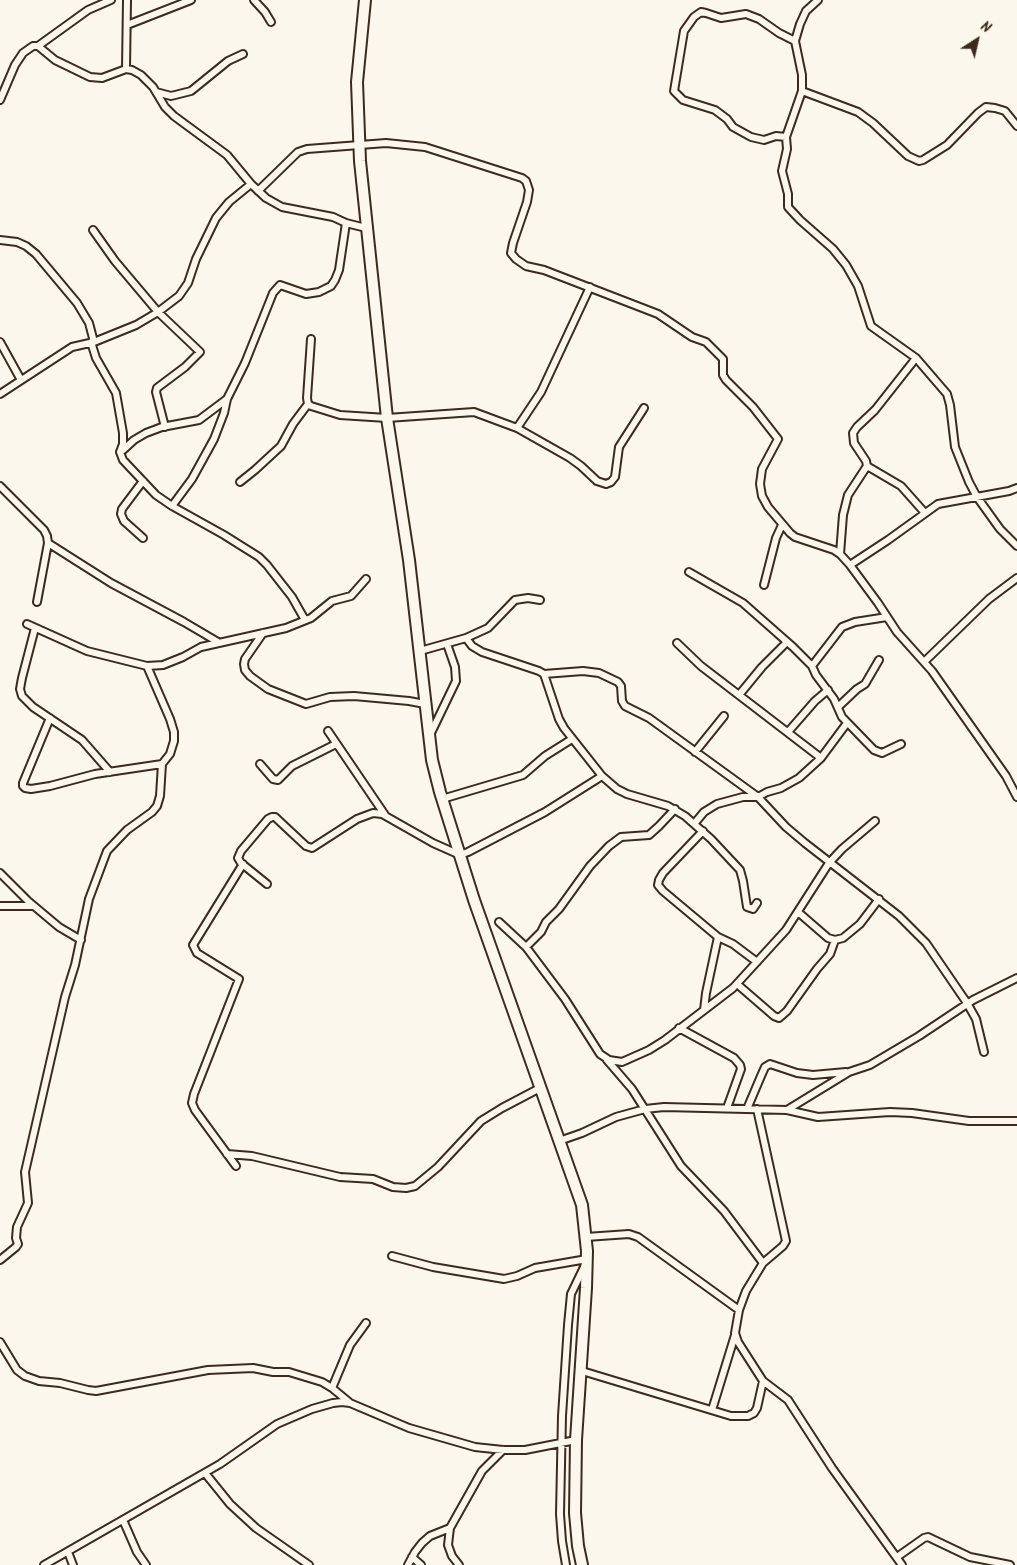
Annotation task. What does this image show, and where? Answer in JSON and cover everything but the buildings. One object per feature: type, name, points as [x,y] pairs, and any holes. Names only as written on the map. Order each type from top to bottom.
[{"type":"main road","points":[[365,0],[358,82],[359,146],[366,228],[387,418],[409,560],[429,738],[442,799],[460,855],[511,1008],[582,1205],[586,1237],[586,1261],[582,1371],[576,1440],[575,1513],[582,1565]]},
{"type":"street","points":[[0,100],[15,65],[23,53],[33,46],[38,46],[88,10],[112,0]]},
{"type":"street","points":[[126,69],[127,0]]},
{"type":"street","points":[[127,25],[191,0]]},
{"type":"street","points":[[254,0],[266,12],[271,22]]},
{"type":"street","points":[[818,0],[806,10],[795,41],[802,75],[802,91],[786,137],[788,149],[782,171],[788,194],[788,207],[800,220],[834,249],[846,265],[858,286],[871,326],[916,358],[947,394],[955,447],[977,497],[1000,529],[1017,546]]},
{"type":"street","points":[[786,137],[776,136],[764,140],[751,137],[732,127],[727,119],[715,110],[683,100],[674,90],[684,30],[694,16],[701,12],[721,18],[746,14],[795,41]]},
{"type":"street","points":[[38,46],[55,60],[90,77],[102,78],[126,69],[132,70],[141,75],[174,116],[228,155],[251,184],[266,198],[282,207],[333,217],[346,223],[366,228]]},
{"type":"street","points":[[156,92],[171,96],[191,91],[228,62],[243,54]]},
{"type":"street","points":[[802,91],[858,112],[873,123],[908,156],[919,161],[947,145],[986,107],[1005,111],[1017,126]]},
{"type":"street","points":[[258,190],[298,152],[307,149],[386,143],[425,147],[522,178],[526,181],[528,190],[515,235],[512,253],[516,259],[526,266],[544,270],[658,314],[692,336],[706,342],[723,359],[723,375],[726,380],[752,407],[778,440],[762,469],[760,484],[765,502],[782,525],[795,537],[834,550],[850,565],[897,632],[932,671],[1006,776],[1017,798]]},
{"type":"street","points":[[0,394],[72,347],[93,342],[136,325],[158,312],[179,296],[185,289],[196,259],[221,210],[251,184]]},
{"type":"street","points":[[172,506],[192,480],[214,439],[228,399],[277,287],[283,285],[299,292],[311,294],[332,286],[339,270],[346,223]]},
{"type":"street","points":[[93,230],[115,261],[158,312],[200,352],[185,367],[157,388],[156,392],[165,426]]},
{"type":"street","points":[[0,240],[17,242],[36,254],[77,303],[89,323],[96,358],[116,393],[124,433],[120,452],[124,460],[156,495],[259,558],[275,573],[306,620]]},
{"type":"street","points":[[517,428],[540,392],[590,287]]},
{"type":"street","points":[[240,482],[281,446],[293,424],[308,404],[311,339]]},
{"type":"street","points":[[0,342],[21,380]]},
{"type":"street","points":[[916,358],[875,410],[857,426],[853,433],[854,444],[866,461],[867,466],[901,486],[925,513]]},
{"type":"street","points":[[120,452],[146,433],[165,426],[198,420],[228,399]]},
{"type":"street","points":[[308,404],[315,408],[340,414],[387,418],[474,412],[517,428],[570,458],[582,466],[597,481],[606,484],[615,477],[619,447],[644,408]]},
{"type":"street","points":[[840,554],[843,515],[848,495],[867,466]]},
{"type":"street","points":[[143,481],[122,509],[121,514],[124,521],[143,538]]},
{"type":"street","points":[[0,486],[48,536],[36,602]]},
{"type":"street","points":[[850,565],[938,504],[1010,491],[1017,488]]},
{"type":"street","points":[[764,585],[776,538],[782,525]]},
{"type":"street","points":[[48,543],[111,583],[218,642]]},
{"type":"street","points":[[689,572],[744,603],[788,642],[812,666],[847,723],[874,750],[882,752],[901,744]]},
{"type":"street","points":[[924,662],[989,599],[1017,578]]},
{"type":"street","points":[[27,624],[87,651],[147,666],[163,665],[183,657],[200,647],[286,628],[306,620],[319,613],[332,601],[351,596],[366,579]]},
{"type":"street","points":[[420,651],[466,638],[488,628],[514,600],[528,598],[540,600]]},
{"type":"street","points":[[812,666],[842,627],[854,622],[887,617]]},
{"type":"street","points":[[36,628],[22,678],[20,693],[27,702],[82,740],[110,772]]},
{"type":"street","points":[[264,633],[245,659],[244,664],[245,670],[250,676],[268,689],[306,704],[330,697],[354,696],[426,704]]},
{"type":"street","points":[[466,638],[472,646],[482,652],[544,674],[560,719],[572,740],[602,776],[627,794],[655,801],[675,809],[703,831],[740,870],[747,907],[753,909],[757,903]]},
{"type":"street","points":[[739,695],[762,667],[788,642]]},
{"type":"street","points":[[429,738],[456,681],[455,667],[447,644]]},
{"type":"street","points":[[677,644],[701,666],[821,758]]},
{"type":"street","points":[[838,707],[865,684],[879,660]]},
{"type":"street","points":[[0,1260],[18,1244],[17,1227],[28,1203],[25,1172],[64,997],[75,965],[89,899],[104,858],[114,842],[157,806],[160,796],[162,764],[170,754],[174,741],[174,732],[170,720],[147,666]]},
{"type":"street","points":[[544,674],[583,671],[613,679],[621,686],[622,701],[625,706],[649,718],[758,797],[786,827],[829,863],[879,899],[919,935],[967,1003],[976,1019],[984,1052]]},
{"type":"street","points":[[788,732],[815,701],[828,690]]},
{"type":"street","points":[[695,752],[724,716]]},
{"type":"street","points":[[50,718],[23,783],[25,788],[50,786],[68,780],[162,764]]},
{"type":"street","points":[[694,824],[704,812],[717,804],[743,797],[758,797],[781,788],[799,778],[821,758],[847,723]]},
{"type":"street","points":[[328,731],[385,816]]},
{"type":"street","points":[[442,799],[523,775],[546,756],[572,740]]},
{"type":"street","points":[[260,764],[274,779],[278,780],[292,766],[336,744]]},
{"type":"street","points":[[267,884],[238,858],[241,851],[268,819],[272,817],[275,817],[306,846],[312,848],[357,819],[373,813],[385,816],[424,839],[460,855],[545,812],[602,776]]},
{"type":"street","points":[[526,947],[541,932],[546,922],[559,909],[590,866],[609,846],[621,837],[649,835],[675,809]]},
{"type":"street","points":[[604,1058],[615,1062],[622,1062],[649,1050],[665,1040],[737,984],[786,930],[829,863],[842,849],[875,821]]},
{"type":"street","points":[[703,831],[669,867],[659,880],[658,885],[718,937],[733,944],[757,962]]},
{"type":"street","points":[[236,1166],[195,1110],[192,1099],[239,978],[197,953],[194,944],[243,864]]},
{"type":"street","points":[[0,872],[33,906],[59,927],[81,940]]},
{"type":"street","points":[[798,912],[828,938],[835,940],[843,938],[860,924],[879,899]]},
{"type":"street","points":[[0,906],[33,906]]},
{"type":"street","points":[[499,922],[526,947],[565,998],[604,1058],[632,1089],[681,1166],[724,1211],[763,1263]]},
{"type":"street","points":[[704,1010],[718,937]]},
{"type":"street","points":[[737,984],[774,1016],[779,1018],[787,1011],[830,954],[835,940]]},
{"type":"street","points":[[787,1110],[849,1072],[870,1064],[903,1045],[967,1003],[1017,978]]},
{"type":"street","points":[[678,1028],[734,1058],[740,1065],[727,1108]]},
{"type":"street","points":[[747,1109],[765,1067],[770,1064],[798,1073],[849,1072]]},
{"type":"street","points":[[227,1154],[252,1156],[340,1177],[373,1179],[393,1187],[406,1188],[415,1186],[438,1167],[481,1121],[540,1088]]},
{"type":"street","points":[[559,1141],[582,1133],[616,1117],[645,1109],[664,1107],[787,1110],[818,1117],[890,1112],[969,1121],[1017,1121]]},
{"type":"street","points":[[712,1410],[735,1334],[739,1310],[746,1291],[763,1263],[783,1246],[786,1239],[757,1109]]},
{"type":"street","points":[[586,1237],[629,1234],[638,1237],[739,1310]]},
{"type":"street","points":[[392,1256],[433,1267],[504,1279],[517,1276],[535,1268],[586,1261]]},
{"type":"street","points":[[566,1565],[560,1514],[561,1444],[567,1334],[571,1294],[586,1261]]},
{"type":"street","points":[[332,1388],[350,1345],[366,1323]]},
{"type":"street","points":[[735,1334],[738,1342],[763,1381],[788,1400],[832,1468],[902,1565]]},
{"type":"street","points":[[0,1342],[17,1370],[25,1376],[92,1390],[208,1370],[253,1368],[273,1372],[289,1372],[322,1382],[350,1403],[408,1428],[474,1447],[525,1450],[576,1440]]},
{"type":"street","points":[[582,1371],[730,1416],[754,1414],[763,1381]]},
{"type":"street","points":[[44,1565],[205,1473],[277,1424],[312,1409],[333,1403],[350,1403]]},
{"type":"street","points":[[459,1565],[452,1556],[448,1545],[450,1528],[482,1471],[503,1450]]},
{"type":"street","points":[[205,1473],[220,1493],[256,1528],[309,1565]]},
{"type":"street","points":[[123,1520],[137,1552],[146,1565]]},
{"type":"street","points":[[408,1565],[422,1543],[430,1536],[450,1528]]},
{"type":"street","points":[[897,1558],[928,1537],[970,1557],[1010,1565]]},
{"type":"street","points":[[68,1552],[73,1565]]},
{"type":"street","points":[[412,1557],[421,1565]]}]
